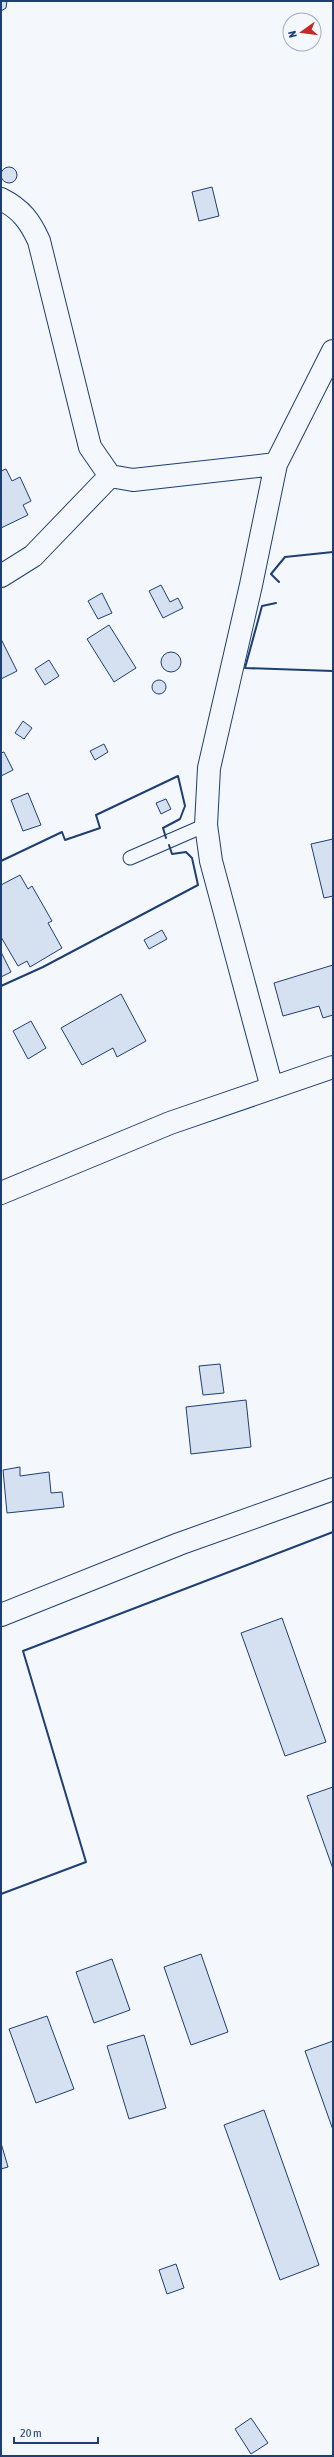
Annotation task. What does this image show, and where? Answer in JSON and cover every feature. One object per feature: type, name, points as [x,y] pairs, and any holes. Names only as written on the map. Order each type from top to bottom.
[{"type":"street","points":[[1,199],[14,206],[30,221],[39,241],[90,447],[110,476],[133,480],[276,464]]},
{"type":"street","points":[[272,1088],[211,861],[206,825],[208,768],[214,737],[252,585],[276,464],[333,351]]},
{"type":"street","points":[[1,576],[33,556],[110,476]]},
{"type":"street","points":[[1,1193],[170,1123],[333,1067]]},
{"type":"street","points":[[1,1615],[179,1544],[333,1489]]},
{"type":"lane","points":[[130,858],[206,825]]},
{"type":"building","points":[[1,1],[7,1],[6,8],[1,11]]},
{"type":"building","points":[[9,167],[15,169],[17,175],[15,181],[9,183],[3,181],[1,175],[3,169]]},
{"type":"building","points":[[212,187],[219,216],[199,221],[192,192]]},
{"type":"building","points":[[6,469],[12,481],[20,477],[31,501],[23,505],[28,515],[1,528],[1,471]]},
{"type":"building","points":[[161,585],[170,602],[178,598],[183,608],[163,618],[149,591]]},
{"type":"building","points":[[102,593],[112,613],[98,619],[88,601]]},
{"type":"building","points":[[109,625],[136,668],[114,682],[87,639]]},
{"type":"building","points":[[1,639],[17,671],[1,679]]},
{"type":"building","points":[[171,652],[178,655],[181,662],[178,669],[171,672],[164,669],[161,662],[164,655]]},
{"type":"building","points":[[49,660],[59,676],[45,685],[35,669]]},
{"type":"building","points":[[159,680],[164,682],[166,687],[164,692],[159,694],[154,692],[152,687],[154,682]]},
{"type":"building","points":[[23,721],[32,728],[24,739],[15,733]]},
{"type":"building","points":[[104,744],[108,752],[95,760],[90,751]]},
{"type":"building","points":[[4,752],[13,770],[1,776],[1,753]]},
{"type":"building","points":[[28,793],[41,825],[23,831],[11,800]]},
{"type":"building","points":[[166,799],[171,809],[161,814],[156,803]]},
{"type":"building","points":[[333,839],[333,896],[324,898],[311,844]]},
{"type":"building","points":[[20,875],[28,889],[32,886],[52,921],[48,923],[62,948],[30,967],[27,961],[18,966],[1,937],[1,885]]},
{"type":"building","points":[[162,930],[167,939],[149,949],[144,940]]},
{"type":"building","points":[[1,952],[11,972],[1,977]]},
{"type":"building","points":[[333,965],[333,1015],[323,1018],[319,1006],[283,1016],[274,983]]},
{"type":"building","points":[[121,994],[146,1041],[117,1057],[113,1048],[82,1065],[61,1028]]},
{"type":"building","points":[[31,1021],[46,1048],[28,1059],[13,1031]]},
{"type":"building","points":[[220,1364],[224,1393],[203,1395],[199,1366]]},
{"type":"building","points":[[246,1400],[251,1447],[191,1454],[186,1407]]},
{"type":"building","points":[[20,1467],[20,1476],[49,1472],[51,1493],[62,1492],[64,1507],[7,1513],[3,1470]]},
{"type":"building","points":[[282,1618],[326,1742],[285,1756],[241,1633]]},
{"type":"building","points":[[333,1787],[333,1869],[307,1796]]},
{"type":"building","points":[[201,1954],[228,2032],[191,2045],[164,1967]]},
{"type":"building","points":[[112,1959],[130,2010],[94,2023],[76,1972]]},
{"type":"building","points":[[47,2016],[74,2089],[36,2103],[9,2029]]},
{"type":"building","points":[[144,2035],[166,2108],[129,2119],[107,2046]]},
{"type":"building","points":[[333,2041],[333,2130],[305,2051]]},
{"type":"building","points":[[264,2110],[319,2265],[280,2280],[224,2125]]},
{"type":"building","points":[[1,2143],[8,2167],[1,2169]]},
{"type":"building","points":[[176,2264],[184,2288],[167,2294],[159,2270]]},
{"type":"building","points":[[251,2418],[268,2443],[251,2454],[235,2429]]},
{"type":"wall","points":[[279,582],[271,574],[285,557],[333,552]]},
{"type":"wall","points":[[276,603],[262,606],[245,668],[333,671]]},
{"type":"wall","points":[[1,861],[62,832],[65,840],[100,828],[96,815],[178,776],[185,806],[180,819],[163,828],[166,838]]},
{"type":"wall","points":[[1,986],[43,967],[198,885],[192,858],[186,852],[172,854],[169,845]]},
{"type":"wall","points":[[1,1894],[86,1862],[23,1651],[333,1532]]}]
